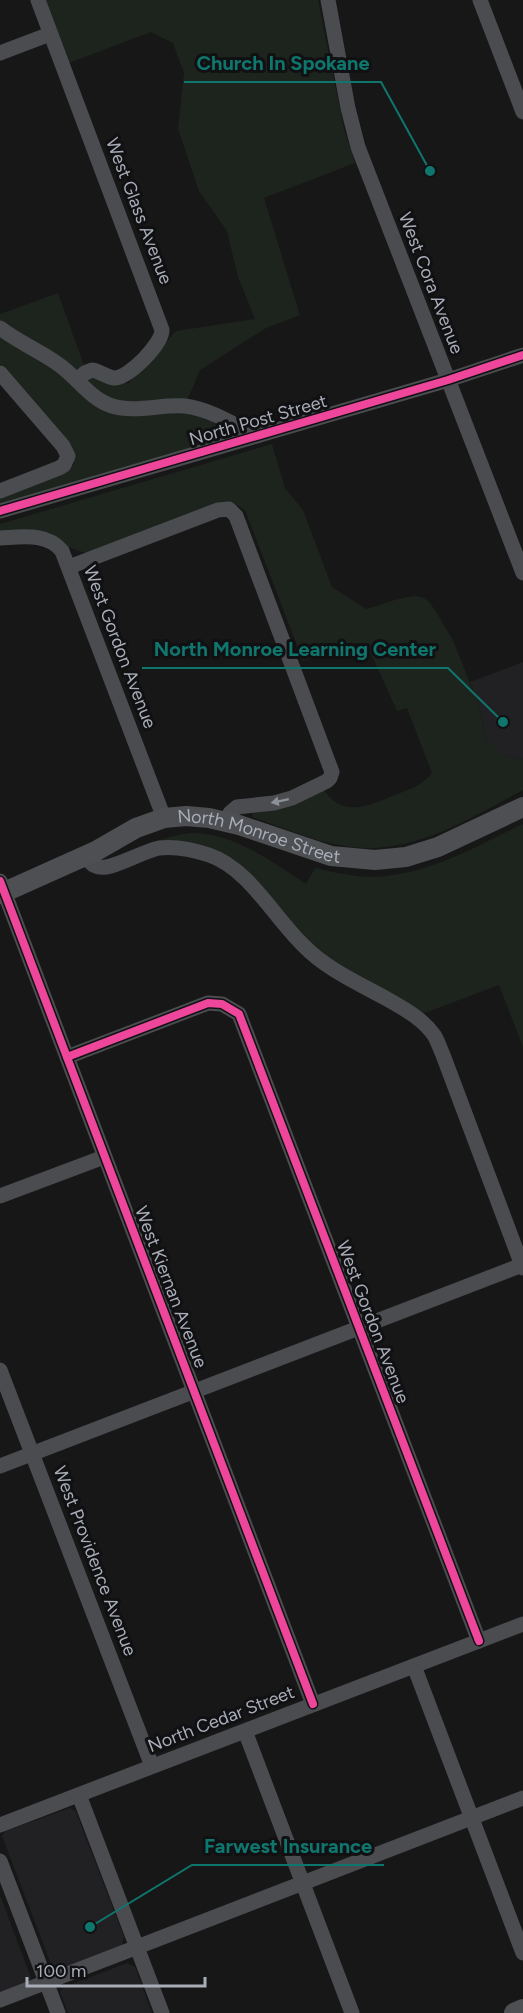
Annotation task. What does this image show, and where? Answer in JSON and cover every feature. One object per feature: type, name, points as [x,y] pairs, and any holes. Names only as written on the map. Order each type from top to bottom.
[{"type":"main road","name":"North Monroe Street","points":[[2,889],[86,856],[136,828],[164,818],[198,816],[226,821],[331,856],[382,860],[406,857],[438,847],[523,807]]},
{"type":"main road","points":[[514,2013],[523,2009]]},
{"type":"street","name":"West Glass Avenue","points":[[38,0],[162,330],[158,344],[125,375],[110,377],[92,370],[77,380]]},
{"type":"street","name":"West Cora Avenue","points":[[328,0],[348,108],[358,147],[523,573]]},
{"type":"street","points":[[480,0],[523,112]]},
{"type":"street","points":[[0,53],[50,34]]},
{"type":"street","points":[[0,328],[52,360],[93,396],[111,406],[126,408],[192,407],[257,436]]},
{"type":"street","name":"North Post Street","points":[[0,512],[447,380],[523,355]]},
{"type":"street","points":[[0,373],[63,446],[68,456],[60,468],[0,491]]},
{"type":"street","points":[[69,567],[214,511],[226,508],[232,511],[237,519],[330,763],[331,776],[314,789],[292,798],[237,807],[226,821]]},
{"type":"street","name":"West Gordon Avenue","points":[[0,538],[35,537],[49,541],[62,551],[164,818]]},
{"type":"street","points":[[0,1466],[522,1267],[443,1055],[434,1035],[421,1020],[313,955],[243,877],[220,859],[196,851],[165,848],[149,851],[109,866],[99,867],[90,862],[86,856]]},
{"type":"street","name":"West Kiernan Avenue","points":[[2,889],[314,1704]]},
{"type":"street","name":"West Gordon Avenue","points":[[67,1057],[208,1003],[222,1004],[239,1014],[479,1641]]},
{"type":"street","points":[[0,1196],[104,1157]]},
{"type":"street","name":"West Providence Avenue","points":[[0,1370],[152,1766]]},
{"type":"street","name":"North Cedar Street","points":[[0,1825],[523,1624]]},
{"type":"street","points":[[414,1666],[523,1953]]},
{"type":"street","points":[[244,1731],[352,2013]]},
{"type":"street","points":[[79,1795],[162,2013]]},
{"type":"street","points":[[0,2000],[523,1798]]},
{"type":"street","points":[[0,1861],[58,2013]]},
{"type":"shaded area","points":[[45,0],[318,0],[344,129],[355,163],[264,198],[300,315],[266,328],[200,370],[186,403],[188,413],[210,421],[226,431],[227,436],[220,441],[0,506],[0,497],[65,472],[74,464],[73,451],[0,364],[0,314],[58,293],[85,368],[110,384],[129,383],[176,331],[255,319],[238,277],[227,231],[199,191],[178,129],[184,73],[173,43],[151,32],[69,63]]},
{"type":"shaded area","points":[[272,444],[285,488],[303,510],[332,587],[366,609],[416,596],[429,602],[452,638],[478,703],[487,741],[502,754],[523,760],[523,790],[459,824],[415,841],[392,846],[368,848],[332,844],[252,817],[253,813],[290,805],[324,790],[331,799],[339,804],[347,807],[365,806],[414,788],[432,773],[407,708],[397,711],[373,658],[363,644],[340,646],[303,661],[245,510],[233,503],[222,502],[94,554],[82,552],[42,537],[0,536],[0,524]]},
{"type":"shaded area","points":[[523,662],[523,760],[502,754],[487,741],[478,703],[470,682]]},
{"type":"shaded area","points":[[523,824],[523,1047],[499,985],[422,1014],[327,960],[224,857],[158,841],[191,833],[222,837],[252,850],[306,884],[315,868],[356,876],[379,877],[422,869],[463,853]]},
{"type":"shaded area","points":[[70,1808],[76,1812],[124,1937],[121,1947],[54,1972],[2,1836],[6,1831]]},
{"type":"shaded area","points":[[0,1895],[31,1978],[30,1982],[0,1993]]},
{"type":"shaded area","points":[[127,1963],[135,1967],[152,2013],[68,2013],[60,1992],[62,1988]]},
{"type":"cycle path","points":[[0,511],[448,380],[523,355]]},
{"type":"cycle path","points":[[0,881],[313,1704]]},
{"type":"cycle path","points":[[67,1057],[208,1003],[222,1004],[239,1014],[479,1641]]},
{"type":"place","name":"Church In Spokane","points":[[430,171]]},
{"type":"place","name":"North Monroe Learning Center","points":[[503,722]]},
{"type":"place","name":"Farwest Insurance","points":[[90,1927]]}]
